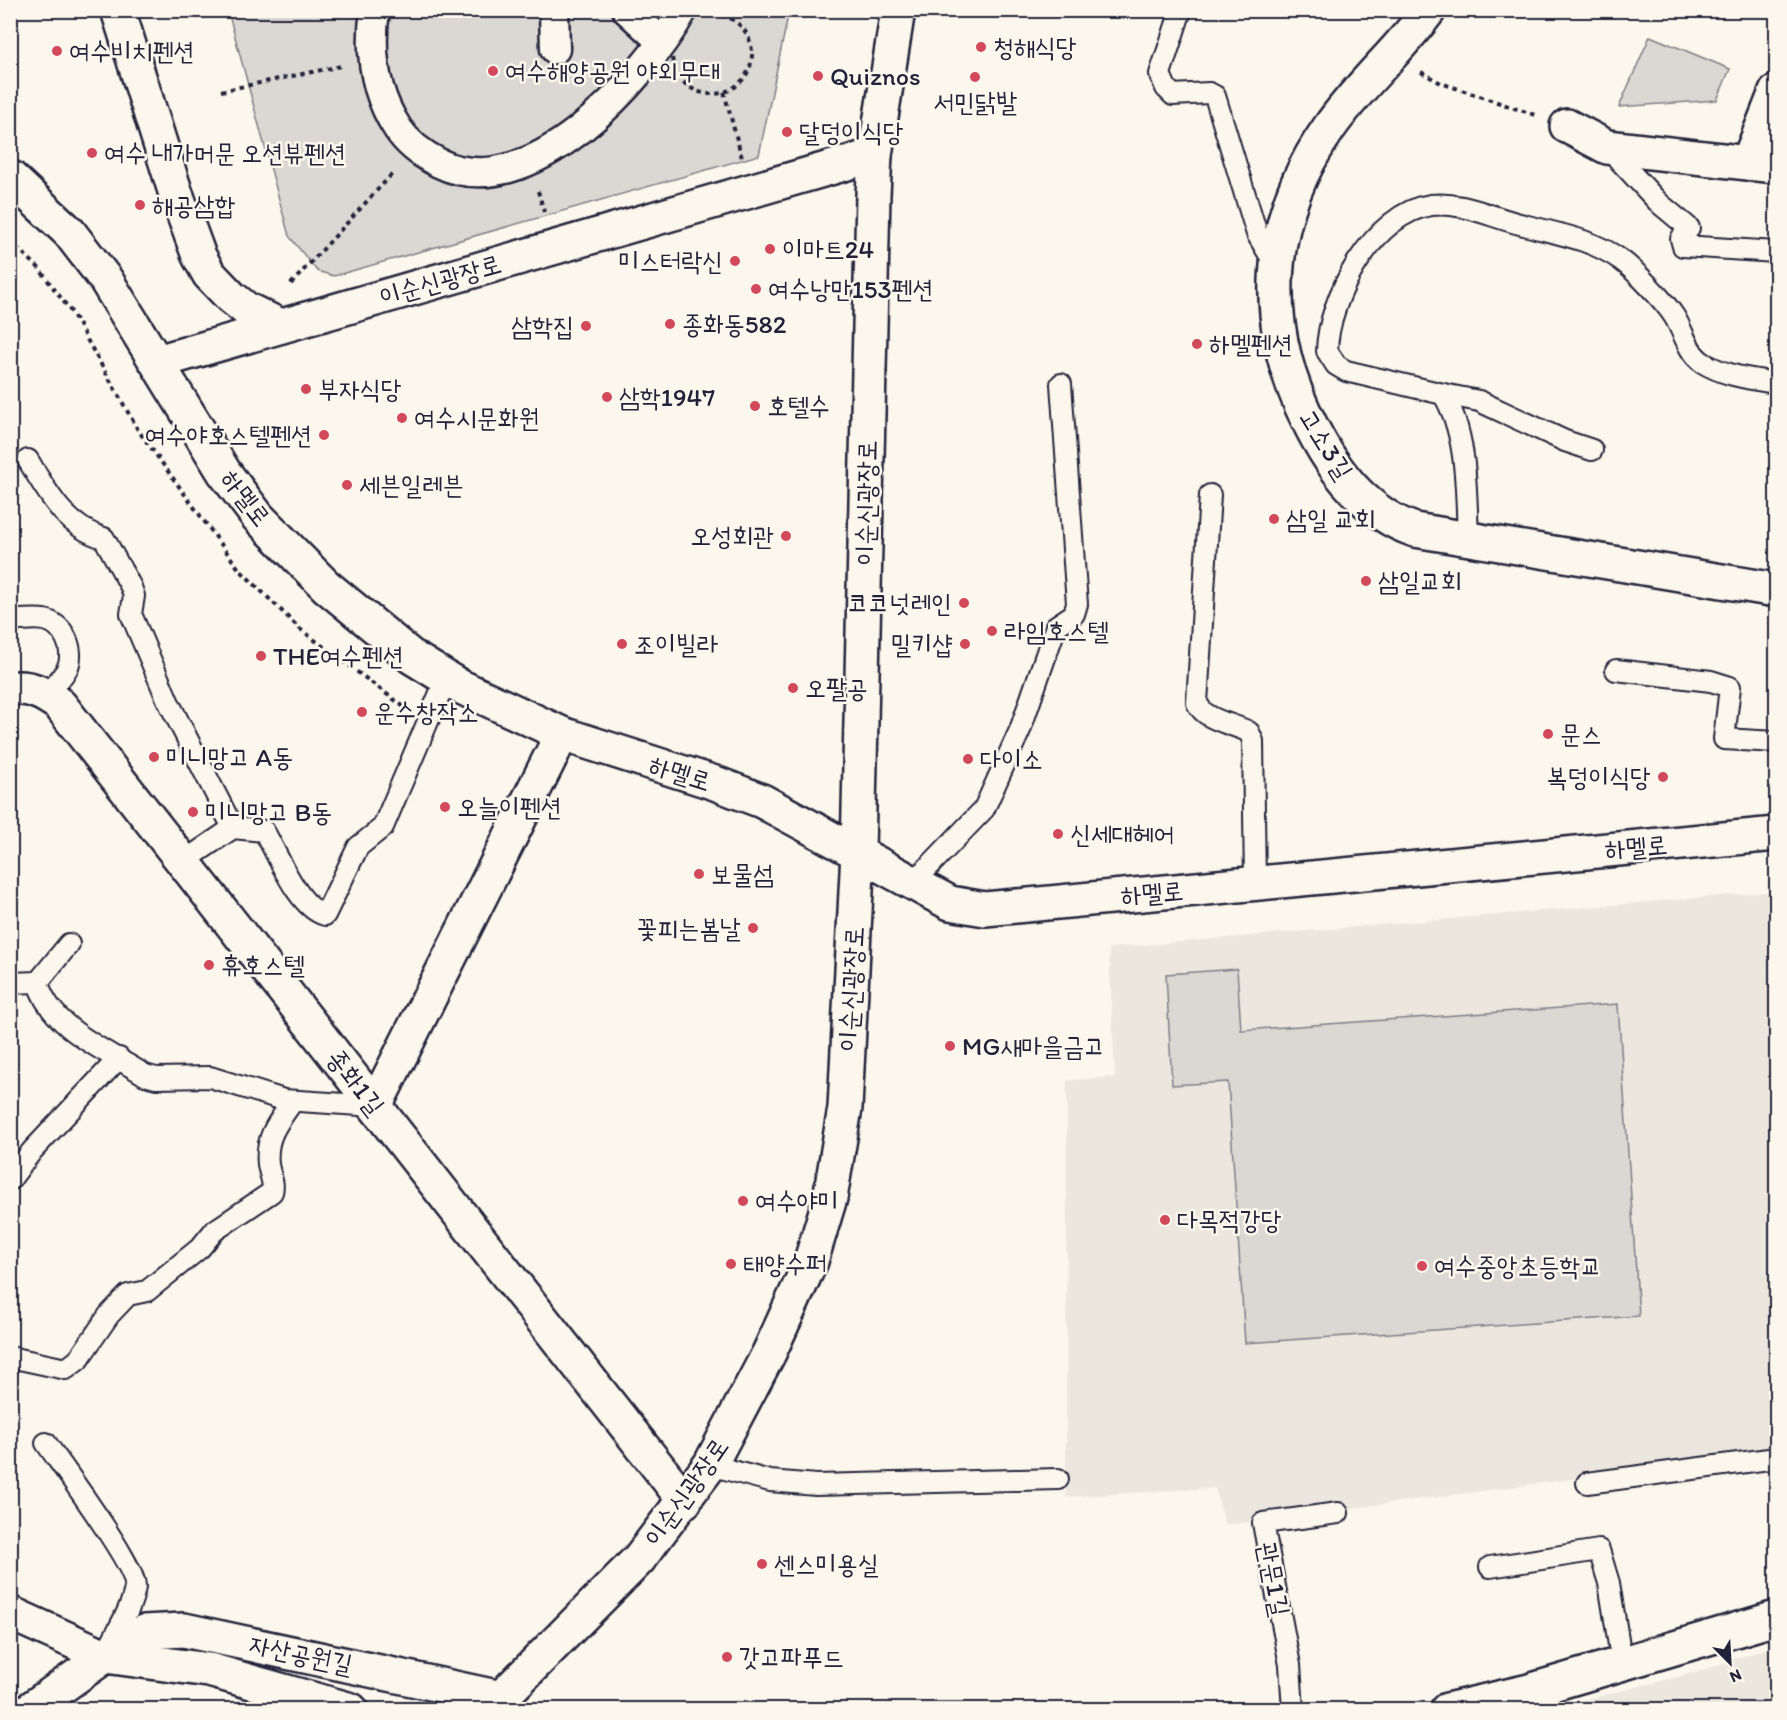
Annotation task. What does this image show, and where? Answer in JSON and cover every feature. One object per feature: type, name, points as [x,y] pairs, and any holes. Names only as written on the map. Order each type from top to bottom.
[{"type":"street","points":[[118,10],[175,191],[199,256],[209,274],[231,297],[246,309],[281,326]]},
{"type":"street","points":[[375,10],[374,59],[378,84],[390,116],[403,137],[416,148],[449,168],[474,172],[496,171],[529,160],[581,128],[644,67],[683,10]]},
{"type":"street","points":[[554,10],[555,50]]},
{"type":"street","points":[[627,10],[662,42]]},
{"type":"street","name":"이순신광장로","points":[[495,1704],[639,1559],[710,1465],[769,1353],[806,1271],[830,1198],[845,1108],[858,852],[875,154],[898,10]]},
{"type":"street","name":"고소3길","points":[[1429,10],[1392,57],[1344,109],[1314,152],[1300,175],[1280,231],[1276,266],[1276,310],[1283,353],[1301,408],[1338,470],[1368,503],[1405,527],[1468,540],[1776,590]]},
{"type":"street","points":[[1567,126],[1607,147],[1762,164],[1776,92]]},
{"type":"street","name":"이순신광장로","points":[[157,362],[875,154]]},
{"type":"street","name":"하멜로","points":[[10,177],[50,213],[88,256],[157,362],[224,472],[265,525],[326,586],[412,657],[446,679],[562,735],[715,783],[762,801],[950,903],[985,909],[1776,834]]},
{"type":"street","name":"종화1길","points":[[10,689],[19,687],[46,695],[60,705],[685,1501]]},
{"type":"street","points":[[375,1106],[562,735]]},
{"type":"street","points":[[10,1613],[105,1656]]},
{"type":"street","points":[[1447,1710],[1529,1691],[1776,1618]]},
{"type":"street","name":"자산공원길","points":[[28,1710],[105,1656],[144,1632],[184,1630],[495,1704]]},
{"type":"street","name":"자산공원길","points":[[105,1656],[209,1670],[351,1710]]},
{"type":"lane","points":[[1181,10],[1160,74],[1162,81],[1173,95],[1209,93],[1215,96],[1257,234],[1276,266]]},
{"type":"lane","points":[[1607,147],[1659,203],[1689,228],[1681,239],[1683,246],[1776,252]]},
{"type":"lane","points":[[1592,450],[1565,441],[1479,401],[1346,370],[1336,365],[1327,351],[1331,321],[1345,283],[1371,243],[1395,220],[1416,208],[1452,205],[1587,240],[1621,260],[1635,272],[1674,315],[1701,362],[1737,377],[1776,383]]},
{"type":"lane","points":[[913,883],[984,809],[1020,730],[1056,626],[1074,614],[1077,604],[1061,384]]},
{"type":"lane","points":[[1443,394],[1453,416],[1465,468],[1468,540]]},
{"type":"lane","points":[[28,460],[57,506],[86,533],[104,538],[131,587],[134,596],[131,614],[168,701],[233,828]]},
{"type":"lane","points":[[1210,495],[1197,702],[1200,710],[1208,715],[1249,732],[1253,741],[1255,883]]},
{"type":"lane","points":[[10,620],[44,620],[57,626],[65,635],[70,661],[66,671],[46,695]]},
{"type":"lane","points":[[1616,670],[1712,681],[1730,687],[1724,739],[1776,742]]},
{"type":"lane","points":[[183,862],[233,828],[264,831],[304,902],[315,912],[325,915],[358,847],[382,827],[446,679]]},
{"type":"lane","points":[[10,983],[38,981],[69,944]]},
{"type":"lane","points":[[38,981],[41,993],[52,1010],[69,1028],[145,1075],[156,1078],[210,1077],[293,1101],[375,1106]]},
{"type":"lane","points":[[10,1180],[32,1151],[119,1058]]},
{"type":"lane","points":[[10,1357],[66,1369],[78,1360],[109,1314],[128,1295],[147,1291],[200,1248],[214,1231],[272,1192],[274,1186],[268,1155],[270,1135],[293,1101]]},
{"type":"lane","points":[[46,1443],[121,1554],[134,1578],[133,1596],[105,1656]]},
{"type":"lane","points":[[1587,1483],[1769,1459],[1776,1461]]},
{"type":"lane","points":[[710,1465],[770,1480],[816,1485],[1059,1479]]},
{"type":"lane","name":"관문1길","points":[[1293,1710],[1290,1665],[1263,1523],[1338,1513]]},
{"type":"lane","points":[[1490,1567],[1599,1550],[1609,1583],[1622,1664]]},
{"type":"path","points":[[701,15],[727,16],[747,32],[752,45],[749,72],[741,82],[724,92],[704,93],[691,88],[681,80],[674,68],[672,55],[679,30],[689,21],[701,15]]},
{"type":"path","points":[[221,91],[374,59]]},
{"type":"path","points":[[1441,83],[1567,126]]},
{"type":"path","points":[[724,92],[750,191]]},
{"type":"path","points":[[289,286],[416,148]]},
{"type":"path","points":[[529,160],[554,248]]},
{"type":"shaded area","points":[[228,11],[789,11],[759,155],[334,276],[317,271],[289,236]]},
{"type":"shaded area","points":[[1650,36],[1730,69],[1717,100],[1619,107]]},
{"type":"shaded area","name":"여수중앙초등학교","points":[[1776,891],[1776,1452],[1225,1525],[1215,1488],[1066,1497],[1067,1080],[1115,1077],[1109,948]]},
{"type":"shaded area","points":[[1237,969],[1241,1030],[1618,1004],[1639,1316],[1245,1343],[1228,1082],[1172,1085],[1166,974]]},
{"type":"shaded area","points":[[1776,1645],[1776,1709],[1547,1709],[1697,1672]]},
{"type":"place","name":"청해식당","points":[[981,47]]},
{"type":"place","name":"여수비치펜션","points":[[57,51]]},
{"type":"place","name":"여수해양공원 야외무대","points":[[493,71]]},
{"type":"place","name":"Quiznos","points":[[818,76]]},
{"type":"place","name":"서민닭발","points":[[975,77]]},
{"type":"place","name":"달덩이식당","points":[[787,132]]},
{"type":"place","name":"여수 내가머문 오션뷰펜션","points":[[92,153]]},
{"type":"place","name":"해공삼합","points":[[140,205]]},
{"type":"place","name":"이마트24","points":[[770,249]]},
{"type":"place","name":"미스터락신","points":[[735,261]]},
{"type":"place","name":"여수낭만153펜션","points":[[756,289]]},
{"type":"place","name":"종화동582","points":[[670,324]]},
{"type":"place","name":"삼학집","points":[[586,326]]},
{"type":"place","name":"하멜펜션","points":[[1197,344]]},
{"type":"place","name":"부자식당","points":[[306,389]]},
{"type":"place","name":"삼학1947","points":[[607,397]]},
{"type":"place","name":"호텔수","points":[[755,406]]},
{"type":"place","name":"여수시문화원","points":[[402,418]]},
{"type":"place","name":"여수야호스텔펜션","points":[[324,435]]},
{"type":"place","name":"세븐일레븐","points":[[347,485]]},
{"type":"place","name":"삼일 교회","points":[[1274,519]]},
{"type":"place","name":"오성회관","points":[[786,536]]},
{"type":"place","name":"삼일교회","points":[[1366,581]]},
{"type":"place","name":"코코넛레인","points":[[964,603]]},
{"type":"place","name":"라임호스텔","points":[[992,631]]},
{"type":"place","name":"조이빌라","points":[[622,644]]},
{"type":"place","name":"밀키샵","points":[[965,644]]},
{"type":"place","name":"THE여수펜션","points":[[261,656]]},
{"type":"place","name":"오팔공","points":[[793,688]]},
{"type":"place","name":"운수창작소","points":[[362,712]]},
{"type":"place","name":"문스","points":[[1548,734]]},
{"type":"place","name":"미니망고 A동","points":[[154,757]]},
{"type":"place","name":"다이소","points":[[968,759]]},
{"type":"place","name":"복덩이식당","points":[[1663,777]]},
{"type":"place","name":"오늘이펜션","points":[[445,807]]},
{"type":"place","name":"미니망고 B동","points":[[193,812]]},
{"type":"place","name":"신세대헤어","points":[[1058,834]]},
{"type":"place","name":"보물섬","points":[[699,874]]},
{"type":"place","name":"꽃피는봄날","points":[[753,928]]},
{"type":"place","name":"휴호스텔","points":[[209,965]]},
{"type":"place","name":"MG새마을금고","points":[[950,1046]]},
{"type":"place","name":"여수야미","points":[[743,1201]]},
{"type":"place","name":"다목적강당","points":[[1165,1220]]},
{"type":"place","name":"태양수퍼","points":[[731,1264]]},
{"type":"place","name":"여수중앙초등학교","points":[[1422,1266]]},
{"type":"place","name":"센스미용실","points":[[762,1564]]},
{"type":"place","name":"갓고파푸드","points":[[727,1657]]}]
